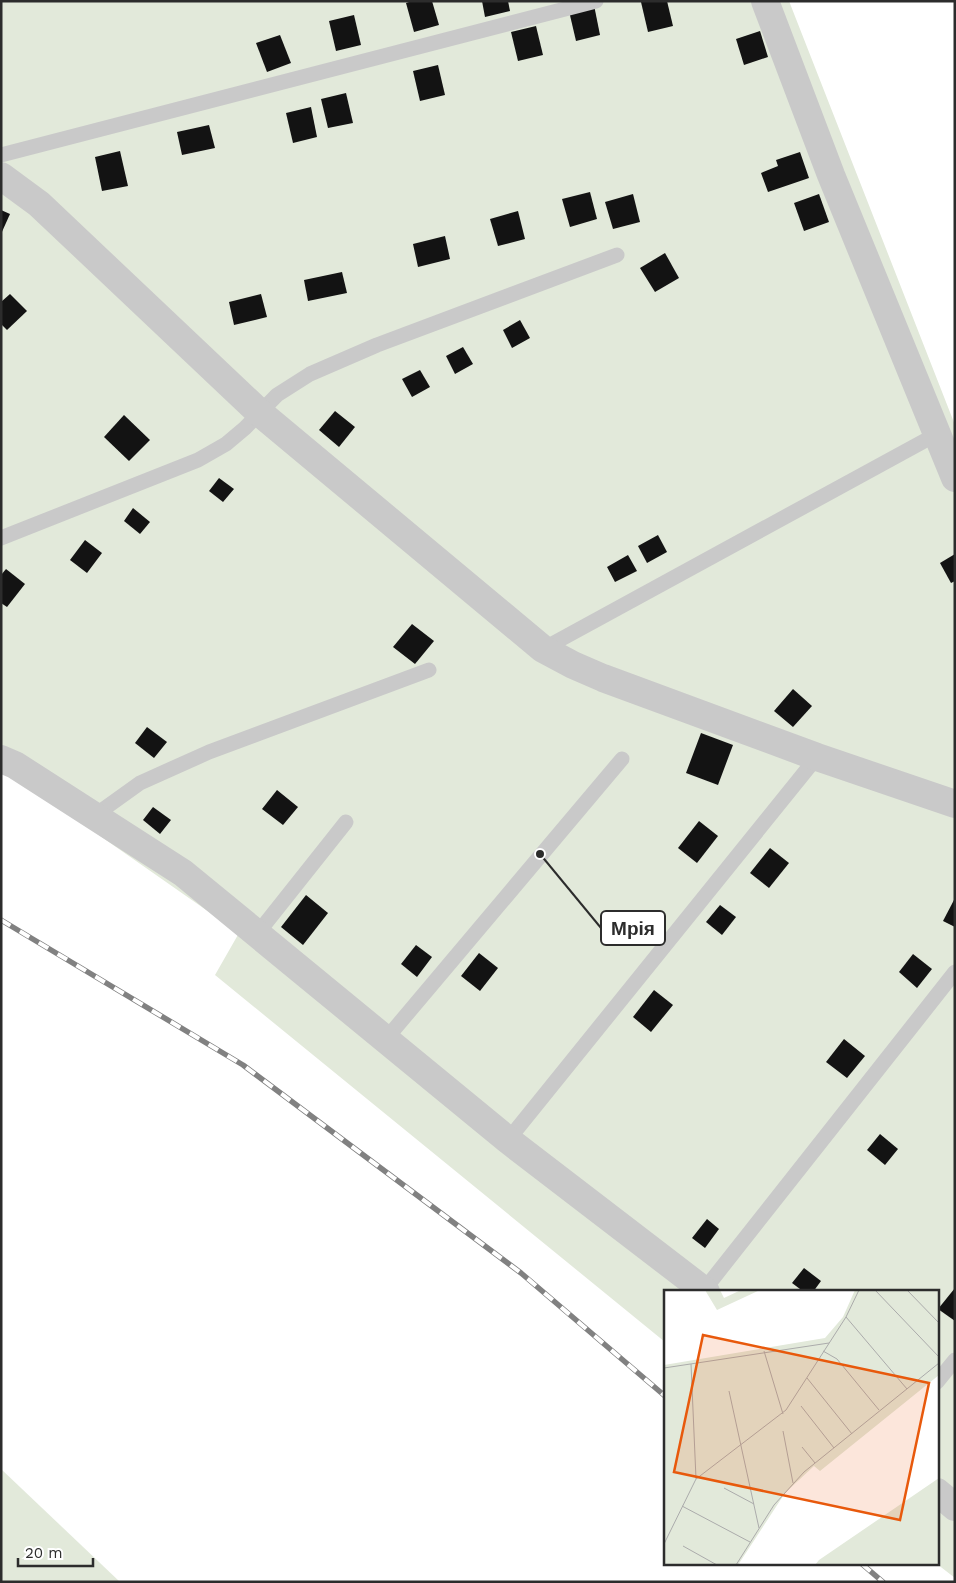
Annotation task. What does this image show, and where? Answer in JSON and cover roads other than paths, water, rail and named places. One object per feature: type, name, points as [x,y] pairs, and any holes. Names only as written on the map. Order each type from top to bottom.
[{"type":"street","points":[[765,1],[831,175],[955,478]]},
{"type":"street","points":[[1,176],[39,204],[260,413],[544,649],[573,665],[603,678],[817,757],[955,804]]},
{"type":"street","points":[[1,758],[15,765],[183,873],[508,1140],[704,1290]]},
{"type":"street","points":[[938,1493],[955,1507]]},
{"type":"lane","points":[[1,155],[596,1]]},
{"type":"lane","points":[[1,538],[198,460],[226,444],[260,413],[276,395],[310,374],[377,345],[617,255]]},
{"type":"lane","points":[[544,649],[937,434]]},
{"type":"lane","points":[[94,816],[140,782],[201,756],[428,670]]},
{"type":"lane","points":[[508,1140],[817,757]]},
{"type":"lane","points":[[386,1039],[622,759]]},
{"type":"lane","points":[[257,934],[346,822]]},
{"type":"lane","points":[[706,1290],[955,972]]},
{"type":"lane","points":[[938,1381],[955,1360]]},
{"type":"railway","points":[[1,920],[243,1065],[521,1273],[664,1395]]},
{"type":"railway","points":[[864,1566],[883,1582]]},
{"type":"place","name":"Мрія","points":[[540,854]]}]
